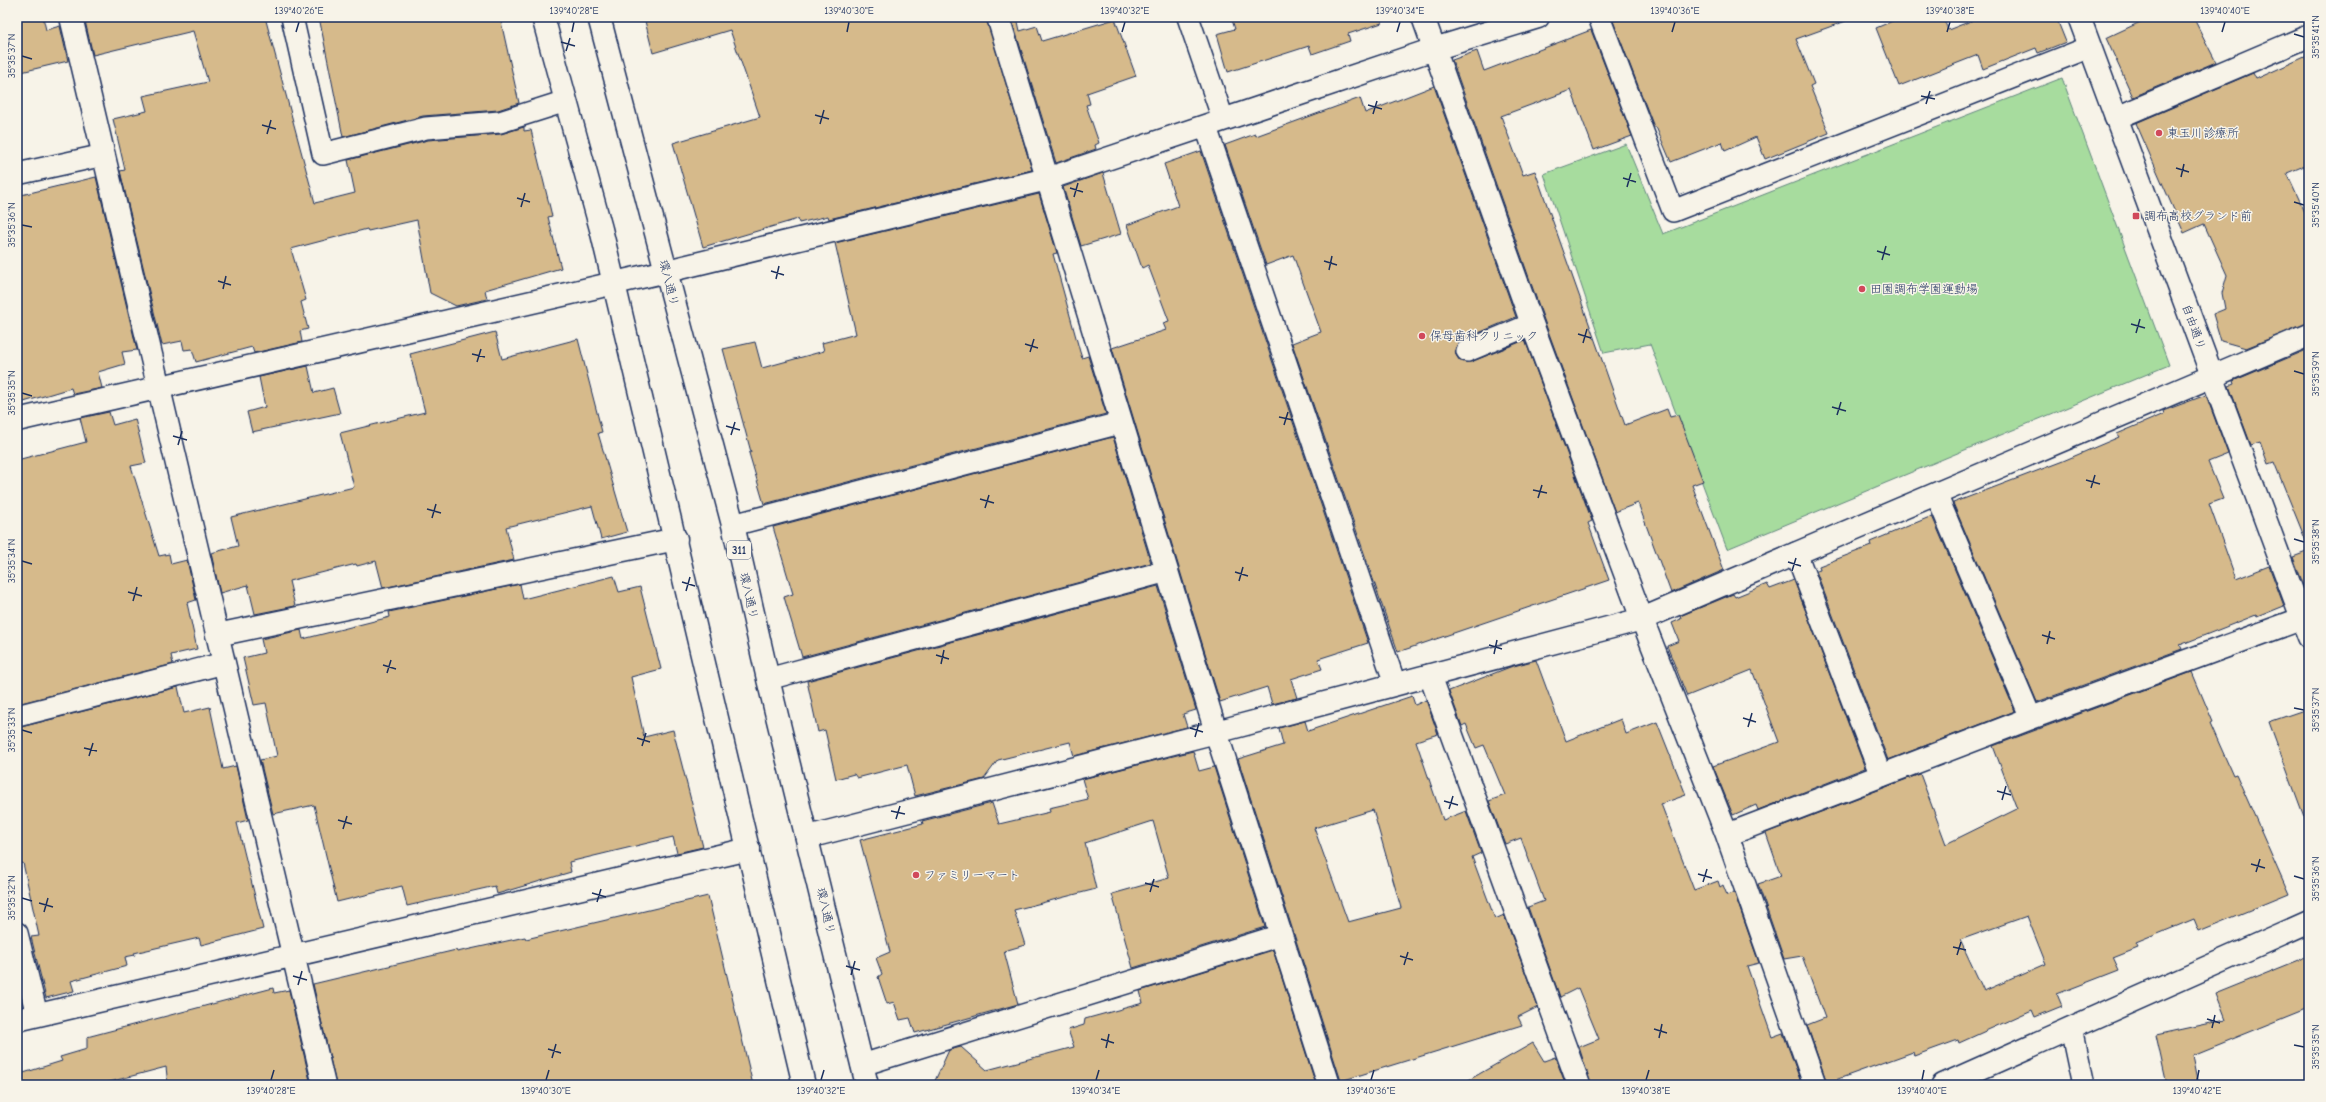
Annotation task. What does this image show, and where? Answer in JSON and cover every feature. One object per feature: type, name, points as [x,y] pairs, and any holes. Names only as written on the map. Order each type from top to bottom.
[{"type":"street","points":[[71,17],[324,1085]]},
{"type":"street","points":[[543,17],[601,229],[676,539],[804,1085]]},
{"type":"street","name":"環八通り","points":[[599,17],[733,525],[768,679],[808,837],[865,1075]]},
{"type":"street","points":[[998,17],[1120,423],[1216,732],[1329,1085]]},
{"type":"street","points":[[1423,17],[1532,324],[1642,619],[1727,835],[1815,1085]]},
{"type":"street","points":[[17,420],[667,271],[1047,179],[1434,49],[1538,17]]},
{"type":"street","name":"自由通り","points":[[2079,17],[2212,377],[2307,624]]},
{"type":"street","points":[[2116,118],[2309,36]]},
{"type":"street","points":[[808,837],[1216,732],[1642,619],[2309,336]]},
{"type":"street","points":[[217,636],[676,539]]},
{"type":"street","points":[[1727,835],[2031,718],[2307,624]]},
{"type":"street","points":[[1430,675],[1579,1085]]},
{"type":"street","points":[[27,1018],[749,849]]},
{"type":"street","points":[[1943,1085],[2309,922]]},
{"type":"lane","points":[[292,17],[323,154],[426,128],[500,122],[566,101]]},
{"type":"lane","points":[[1188,17],[1214,123],[1395,684]]},
{"type":"lane","points":[[1599,17],[1673,211],[2090,47]]},
{"type":"lane","points":[[17,174],[104,155]]},
{"type":"lane","points":[[1467,351],[1532,324]]},
{"type":"lane","points":[[733,525],[1120,423]]},
{"type":"lane","points":[[1936,494],[2031,718]]},
{"type":"lane","points":[[1796,553],[1881,776]]},
{"type":"lane","points":[[768,679],[1167,571]]},
{"type":"lane","points":[[17,716],[224,663]]},
{"type":"lane","points":[[17,934],[27,1018]]},
{"type":"lane","points":[[865,1075],[1281,935]]},
{"type":"lane","points":[[2071,1028],[2084,1085]]},
{"type":"green space","name":"田園調布学園運動場","points":[[2062,78],[2169,365],[1727,549],[1650,344],[1604,353],[1544,174],[1626,144],[1663,234]]},
{"type":"building","points":[[17,17],[43,17],[46,30],[60,26],[68,61],[17,73]]},
{"type":"building","points":[[102,17],[265,17],[315,203],[355,193],[348,160],[428,140],[501,134],[524,127],[524,131],[531,130],[552,216],[548,217],[561,268],[485,290],[487,299],[456,306],[430,293],[417,220],[368,231],[367,229],[291,249],[306,300],[301,302],[308,329],[300,331],[302,342],[254,353],[252,347],[196,362],[192,349],[184,350],[182,341],[162,345],[120,171],[125,170],[113,119],[147,111],[143,96],[208,82],[193,31],[93,55],[85,21]]},
{"type":"building","points":[[319,17],[500,17],[519,103],[498,110],[423,116],[343,137]]},
{"type":"building","points":[[644,17],[986,17],[1032,170],[829,219],[828,216],[799,223],[798,219],[703,247],[673,143],[760,117],[730,30],[653,53]]},
{"type":"building","points":[[1011,17],[1017,17],[1020,31],[1037,26],[1042,41],[1115,19],[1136,76],[1087,93],[1090,104],[1086,105],[1099,143],[1095,145],[1096,149],[1056,163]]},
{"type":"building","points":[[1231,17],[1382,17],[1382,23],[1348,34],[1350,41],[1312,54],[1309,46],[1228,72],[1217,34],[1235,29]]},
{"type":"building","points":[[1623,17],[1846,17],[1846,21],[1796,39],[1814,84],[1810,86],[1829,133],[1765,159],[1756,137],[1725,151],[1722,142],[1671,162],[1656,127],[1654,127],[1613,21]]},
{"type":"building","points":[[1902,17],[1943,17],[1948,30],[1981,17],[2056,17],[2066,42],[2038,53],[2036,48],[1983,69],[1978,55],[1899,86],[1876,28]]},
{"type":"building","points":[[2151,17],[2193,17],[2216,62],[2133,97],[2106,38]]},
{"type":"building","points":[[1591,30],[1632,136],[1594,150],[1571,90],[1501,116],[1523,175],[1535,171],[1625,425],[1667,409],[1670,417],[1678,415],[1703,481],[1692,485],[1724,570],[1671,593],[1638,503],[1615,512],[1544,320],[1452,60],[1477,51],[1484,71]]},
{"type":"building","points":[[2309,55],[2309,164],[2287,173],[2309,221],[2309,323],[2246,348],[2221,341],[2213,314],[2225,309],[2222,293],[2227,275],[2204,224],[2184,233],[2136,123],[2253,73],[2256,79]]},
{"type":"building","points":[[1434,86],[1516,317],[1462,340],[1455,349],[1456,355],[1460,361],[1471,362],[1525,340],[1592,521],[1588,523],[1609,580],[1398,652],[1292,343],[1321,332],[1293,255],[1266,265],[1225,145],[1255,134],[1256,136],[1360,98],[1365,113]]},
{"type":"building","points":[[1201,151],[1368,643],[1318,659],[1322,669],[1291,679],[1297,698],[1272,704],[1267,687],[1220,702],[1112,348],[1166,330],[1163,323],[1169,321],[1148,265],[1142,268],[1127,225],[1178,206],[1164,164]]},
{"type":"building","points":[[1103,173],[1121,234],[1081,246],[1063,187]]},
{"type":"building","points":[[96,177],[137,350],[122,352],[125,364],[98,372],[102,388],[73,394],[71,388],[17,404],[17,196]]},
{"type":"building","points":[[1039,194],[1057,253],[1053,254],[1080,352],[1082,358],[1088,356],[1106,414],[764,504],[749,453],[751,452],[723,349],[755,342],[762,368],[824,351],[822,343],[856,334],[835,243]]},
{"type":"building","points":[[495,332],[502,359],[578,339],[602,432],[598,433],[627,532],[601,539],[592,506],[506,527],[514,560],[383,588],[376,561],[357,566],[356,564],[289,581],[295,606],[255,614],[248,585],[220,593],[211,553],[238,546],[231,517],[354,487],[340,433],[425,412],[410,354]]},
{"type":"building","points":[[2309,349],[2308,546],[2274,462],[2268,464],[2260,442],[2251,445],[2229,386],[2234,384],[2233,381]]},
{"type":"building","points":[[308,366],[314,393],[333,388],[340,413],[252,432],[247,412],[265,407],[259,377]]},
{"type":"building","points":[[2206,395],[2228,454],[2208,462],[2223,499],[2209,504],[2236,579],[2269,566],[2284,606],[2257,617],[2256,615],[2180,645],[2182,649],[2037,702],[1953,503],[2063,461],[2119,437],[2117,434],[2164,414],[2163,411]]},
{"type":"building","points":[[109,412],[113,425],[135,419],[146,463],[131,466],[159,556],[169,554],[171,564],[187,560],[196,600],[187,603],[197,649],[171,655],[173,664],[17,704],[17,460],[86,442],[80,418]]},
{"type":"building","points":[[1113,437],[1151,563],[802,657],[784,597],[793,594],[773,527]]},
{"type":"building","points":[[1932,516],[2015,711],[1888,760],[1816,571],[1820,570],[1819,566],[1871,546],[1870,542]]},
{"type":"building","points":[[2309,551],[2309,597],[2308,597],[2293,557]]},
{"type":"building","points":[[614,576],[619,592],[640,587],[661,669],[631,677],[644,737],[673,730],[703,847],[677,853],[673,837],[569,862],[571,872],[497,894],[495,886],[407,906],[402,886],[337,902],[314,805],[273,814],[260,760],[277,756],[266,703],[254,705],[243,658],[264,653],[261,639],[301,630],[303,639],[390,617],[389,612],[520,584],[523,599]]},
{"type":"building","points":[[1794,580],[1865,768],[1758,810],[1756,805],[1733,815],[1713,766],[1779,742],[1752,670],[1687,696],[1667,646],[1679,641],[1672,623],[1681,619],[1680,616],[1733,594],[1735,597],[1767,584],[1770,589]]},
{"type":"building","points":[[1158,586],[1196,710],[1183,714],[1187,727],[1074,756],[1070,742],[998,760],[984,779],[915,796],[907,765],[857,778],[854,774],[836,779],[825,730],[818,732],[807,681]]},
{"type":"building","points":[[1536,660],[1566,741],[1621,719],[1626,734],[1657,722],[1686,795],[1661,804],[1694,890],[1718,881],[1720,887],[1723,885],[1727,895],[1734,892],[1759,963],[1747,966],[1772,1037],[1783,1033],[1802,1085],[1591,1085],[1579,1047],[1599,1039],[1578,988],[1560,997],[1528,907],[1544,901],[1521,838],[1505,844],[1489,801],[1505,795],[1484,745],[1476,748],[1466,724],[1462,726],[1449,691],[1510,667]]},
{"type":"building","points":[[2192,672],[2213,722],[2210,723],[2233,775],[2236,774],[2289,894],[2199,931],[2194,919],[2136,943],[2138,947],[2113,957],[2119,970],[2057,994],[2062,1006],[2035,1017],[2032,1010],[1959,1043],[1958,1040],[1914,1056],[1913,1052],[1827,1083],[1807,1025],[1825,1018],[1802,956],[1784,959],[1758,884],[1781,876],[1766,833],[1920,774],[1946,844],[2017,809],[1993,746]],"holes":[[[2027,916],[2046,964],[1984,991],[1960,940]]]},
{"type":"building","points":[[178,687],[184,713],[210,707],[223,769],[236,766],[248,820],[237,823],[263,929],[201,945],[199,938],[134,953],[135,955],[125,957],[127,966],[71,981],[74,991],[46,998],[31,937],[39,936],[23,863],[17,864],[17,728]]},
{"type":"building","points":[[1412,696],[1415,705],[1426,700],[1438,734],[1416,741],[1443,820],[1466,811],[1481,853],[1472,857],[1495,919],[1504,915],[1538,1007],[1518,1017],[1522,1025],[1341,1081],[1238,759],[1283,745],[1279,728],[1305,721],[1308,731]],"holes":[[[1373,810],[1401,908],[1348,922],[1314,828]]]},
{"type":"building","points":[[2304,710],[2309,726],[2309,821],[2306,822],[2269,722]]},
{"type":"building","points":[[1193,751],[1199,771],[1214,767],[1265,927],[1133,968],[1112,894],[1169,878],[1153,821],[1085,843],[1096,889],[1014,910],[1025,945],[1004,951],[1018,1004],[915,1033],[910,1018],[900,1020],[894,1002],[887,1004],[878,977],[882,974],[876,958],[890,952],[860,840],[923,824],[922,821],[992,803],[999,824],[1050,812],[1049,808],[1088,799],[1082,779]]},
{"type":"building","points":[[708,896],[753,1085],[336,1085],[313,984],[456,950],[457,952],[525,937],[526,939]]},
{"type":"building","points":[[1273,950],[1316,1085],[933,1085],[949,1050],[961,1047],[987,1070],[1074,1047],[1068,1030],[1084,1025],[1085,1019],[1143,1003],[1140,991]]},
{"type":"building","points":[[2309,956],[2309,1008],[2193,1055],[2199,1085],[2167,1085],[2156,1035],[2225,1020],[2215,994]]},
{"type":"building","points":[[273,988],[274,993],[289,990],[311,1085],[168,1085],[166,1067],[98,1085],[17,1085],[17,1075],[62,1061],[60,1057],[87,1049],[87,1037]]},
{"type":"building","points":[[1533,1043],[1544,1061],[1555,1057],[1566,1085],[1460,1085]]},
{"type":"place","name":"東玉川診療所","points":[[2159,133]]},
{"type":"place","name":"調布高校グランド前","points":[[2136,216]]},
{"type":"place","name":"田園調布学園運動場","points":[[1862,289]]},
{"type":"place","name":"保母歯科クリニック","points":[[1422,336]]},
{"type":"place","name":"ファミリーマート","points":[[916,875]]}]
